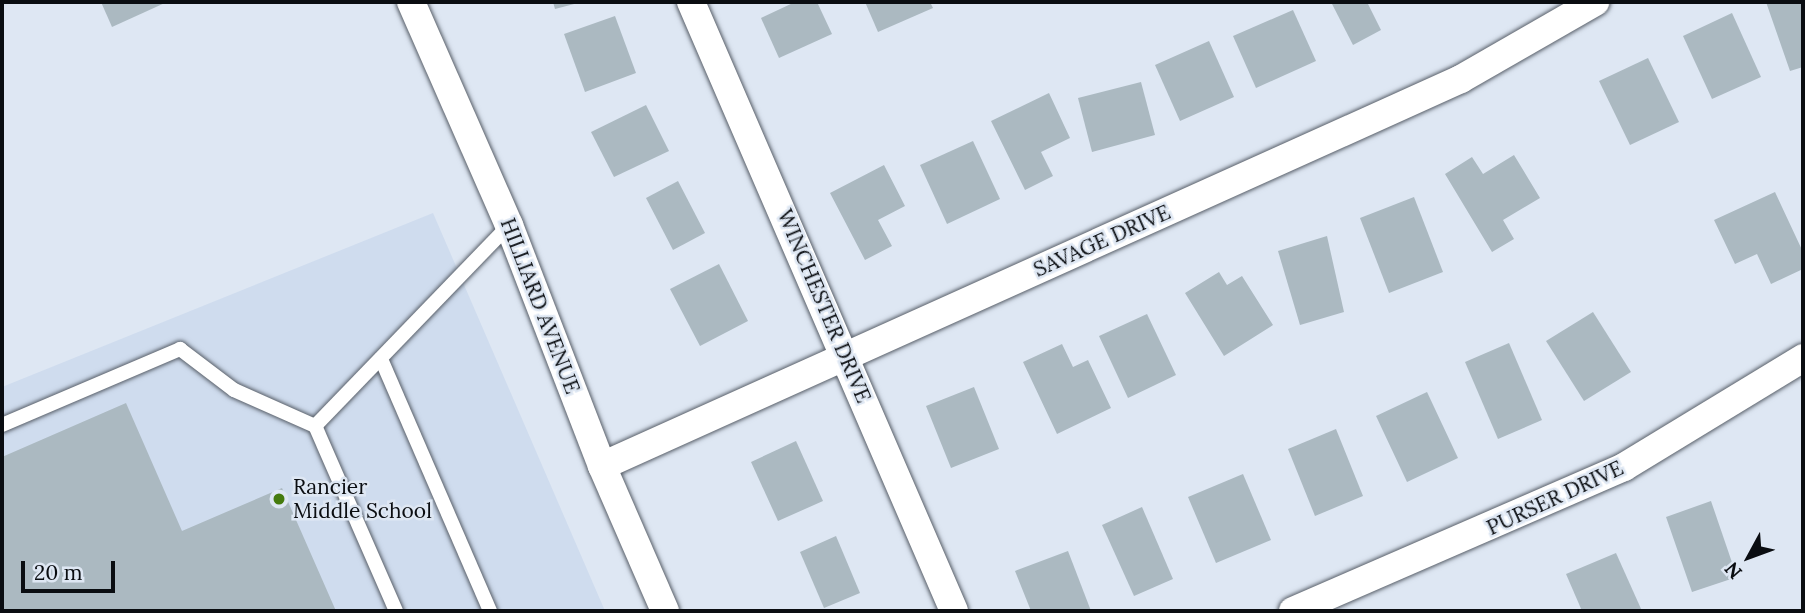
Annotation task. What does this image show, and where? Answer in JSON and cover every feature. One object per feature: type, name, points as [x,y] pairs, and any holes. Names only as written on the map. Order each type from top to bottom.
[{"type":"street","name":"HILLIARD AVENUE","points":[[411,2],[509,225],[602,467],[665,611]]},
{"type":"street","name":"WINCHESTER DRIVE","points":[[691,2],[954,611]]},
{"type":"street","name":"SAVAGE DRIVE","points":[[602,467],[1461,79],[1595,2]]},
{"type":"street","name":"PURSER DRIVE","points":[[1293,611],[1613,472],[1803,358]]},
{"type":"lane","points":[[315,426],[509,225]]},
{"type":"lane","points":[[2,425],[180,349],[234,390],[315,426],[396,611]]},
{"type":"lane","points":[[381,359],[491,611]]},
{"type":"shaded area","name":"Rancier Middle School","points":[[433,213],[605,611],[2,611],[2,387]]},
{"type":"building","points":[[101,2],[167,2],[112,27]]},
{"type":"building","points":[[553,2],[578,2],[578,3],[555,9]]},
{"type":"building","points":[[795,2],[817,2],[832,34],[779,58],[761,18]]},
{"type":"building","points":[[865,2],[930,2],[933,8],[878,32]]},
{"type":"building","points":[[1331,2],[1367,2],[1381,30],[1353,45]]},
{"type":"building","points":[[1766,2],[1803,2],[1803,67],[1790,71]]},
{"type":"building","points":[[1293,10],[1316,61],[1256,88],[1233,36]]},
{"type":"building","points":[[1732,13],[1761,77],[1712,99],[1683,36]]},
{"type":"building","points":[[615,16],[636,73],[585,92],[564,34]]},
{"type":"building","points":[[1209,41],[1234,97],[1180,121],[1155,65]]},
{"type":"building","points":[[1648,58],[1679,122],[1630,145],[1599,81]]},
{"type":"building","points":[[1141,82],[1155,135],[1092,152],[1078,98]]},
{"type":"building","points":[[1049,93],[1070,138],[1041,152],[1053,176],[1025,190],[991,121]]},
{"type":"building","points":[[646,105],[669,151],[614,177],[591,132]]},
{"type":"building","points":[[973,141],[1000,199],[947,224],[920,165]]},
{"type":"building","points":[[1514,155],[1540,198],[1503,220],[1514,239],[1492,252],[1445,174],[1472,157],[1483,174]]},
{"type":"building","points":[[884,165],[905,206],[878,220],[892,246],[865,260],[830,193]]},
{"type":"building","points":[[678,181],[705,233],[673,250],[646,198]]},
{"type":"building","points":[[1775,192],[1803,252],[1803,269],[1771,284],[1757,254],[1735,264],[1714,220]]},
{"type":"building","points":[[1414,197],[1443,272],[1389,293],[1360,218]]},
{"type":"building","points":[[1327,236],[1344,312],[1300,325],[1278,251]]},
{"type":"building","points":[[719,264],[748,321],[700,346],[670,289]]},
{"type":"building","points":[[1219,272],[1227,285],[1242,276],[1273,325],[1224,356],[1185,293]]},
{"type":"building","points":[[1593,312],[1631,372],[1584,401],[1546,341]]},
{"type":"building","points":[[1147,314],[1176,375],[1128,398],[1099,336]]},
{"type":"building","points":[[1509,343],[1542,420],[1498,439],[1465,362]]},
{"type":"building","points":[[1062,344],[1073,367],[1088,360],[1111,408],[1057,434],[1023,362]]},
{"type":"building","points":[[974,387],[999,449],[951,468],[926,406]]},
{"type":"building","points":[[1427,392],[1458,458],[1407,482],[1376,416]]},
{"type":"building","name":"Rancier Middle School","points":[[126,403],[182,531],[282,488],[336,611],[2,611],[2,457]]},
{"type":"building","points":[[1336,429],[1363,496],[1315,516],[1288,449]]},
{"type":"building","points":[[796,441],[823,501],[778,521],[751,462]]},
{"type":"building","points":[[1243,474],[1271,540],[1216,563],[1188,497]]},
{"type":"building","points":[[1711,501],[1737,577],[1692,592],[1666,517]]},
{"type":"building","points":[[1142,507],[1173,579],[1134,596],[1102,525]]},
{"type":"building","points":[[836,536],[860,593],[824,608],[800,552]]},
{"type":"building","points":[[1068,551],[1091,611],[1031,611],[1015,571]]},
{"type":"building","points":[[1616,553],[1642,611],[1582,611],[1566,574]]},
{"type":"place","name":"Rancier Middle School","points":[[279,499]]}]
